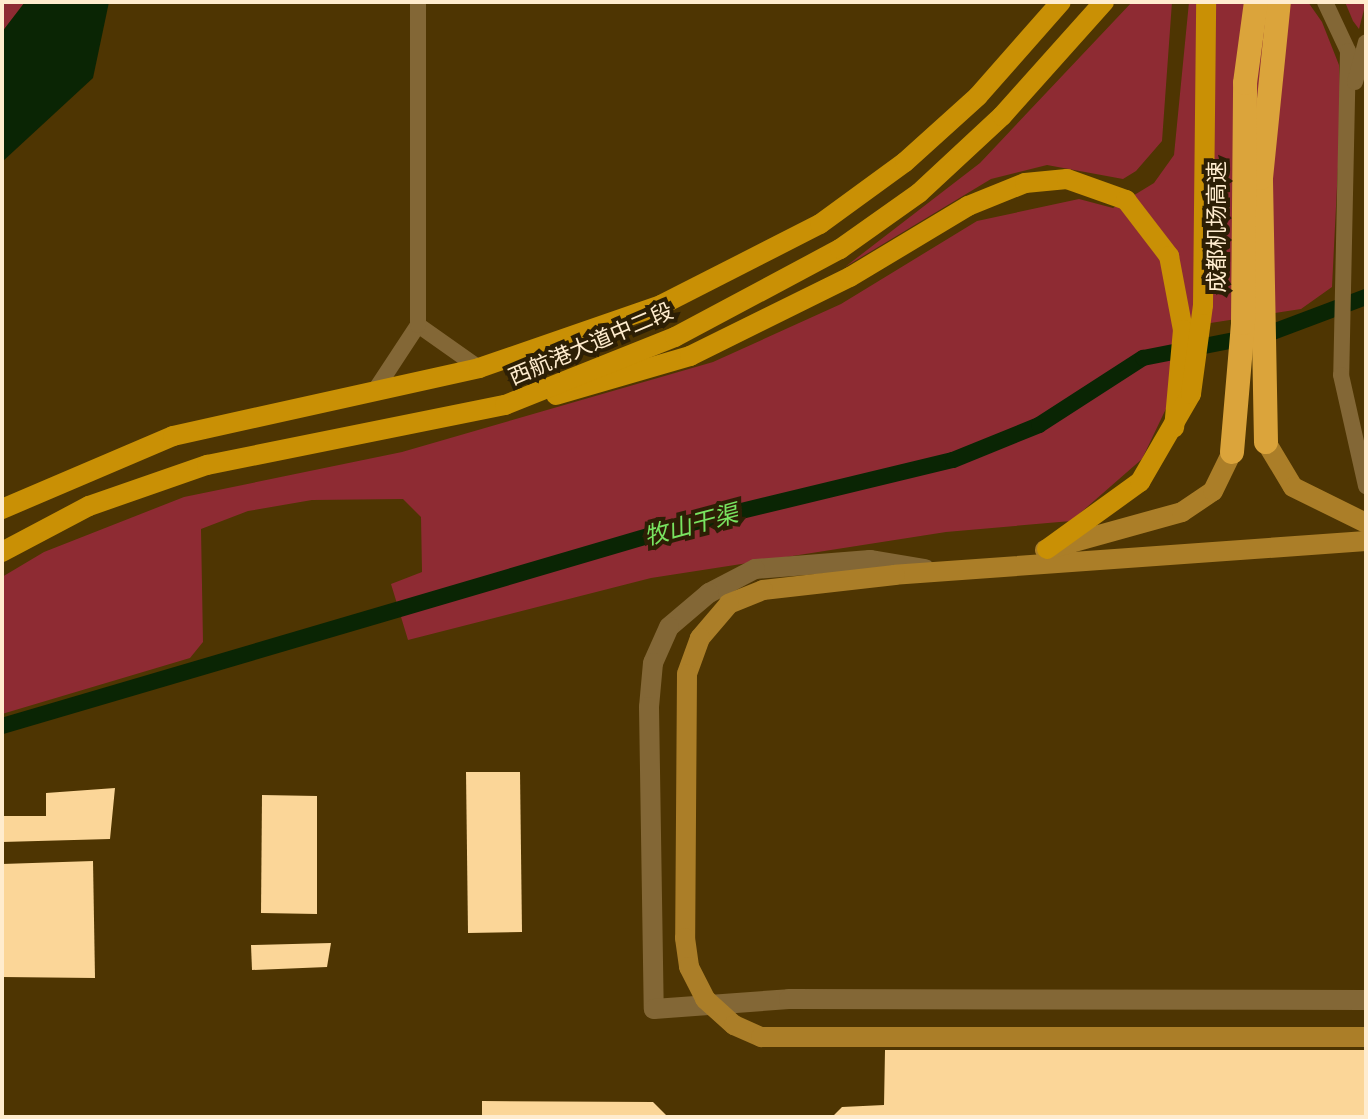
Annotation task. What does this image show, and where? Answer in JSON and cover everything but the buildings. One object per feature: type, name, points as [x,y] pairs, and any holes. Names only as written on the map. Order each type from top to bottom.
[{"type":"highway","name":"成都机场高速","points":[[1232,452],[1243,323],[1245,83],[1256,2]]},
{"type":"highway","name":"成都机场高速","points":[[1266,442],[1261,178],[1279,2]]},
{"type":"main road","name":"西航港大道中二段","points":[[2,509],[173,436],[479,368],[661,305],[820,224],[978,96],[1061,2]]},
{"type":"main road","name":"西航港大道中二段","points":[[2,552],[89,506],[207,465],[505,405],[675,337],[840,249],[919,193],[982,135],[1104,2]]},
{"type":"main road","points":[[1047,549],[1133,490],[1174,428],[1191,394],[1201,338],[1206,2]]},
{"type":"main road","points":[[505,405],[690,356],[850,277],[968,206],[1025,183],[1067,179],[1099,185],[1144,215],[1162,240],[1180,296],[1184,361],[1174,428]]},
{"type":"main road","points":[[1266,442],[1293,487],[1366,523]]},
{"type":"main road","points":[[969,568],[1182,512],[1213,491],[1232,452]]},
{"type":"main road","points":[[1366,541],[969,568],[763,590],[716,615],[694,651],[685,690],[686,956],[699,990],[734,1025],[770,1038],[1366,1037]]},
{"type":"street","points":[[374,392],[418,325],[418,2]]},
{"type":"street","points":[[1325,2],[1348,51],[1352,95],[1341,325],[1346,418],[1366,486]]},
{"type":"street","points":[[1352,95],[1366,42]]},
{"type":"street","points":[[418,325],[479,368]]},
{"type":"street","points":[[937,571],[870,560],[755,569],[709,593],[669,627],[653,663],[649,707],[654,1009],[789,999],[1366,1000]]},
{"type":"shaded area","points":[[2,2],[25,2],[2,32]]},
{"type":"shaded area","points":[[25,2],[109,2],[93,78],[2,162],[2,32]]},
{"type":"shaded area","points":[[1132,2],[1172,2],[1162,141],[1136,171],[1123,179],[1047,165],[991,179],[845,267],[980,163]]},
{"type":"shaded area","points":[[1189,2],[1308,2],[1322,22],[1339,65],[1341,106],[1332,287],[1301,309],[1178,328],[1173,394],[1142,459],[1071,521],[946,532],[651,578],[408,640],[391,584],[422,572],[421,517],[403,499],[312,500],[248,511],[201,529],[203,642],[190,658],[2,714],[2,577],[44,552],[184,497],[402,452],[713,362],[841,304],[977,221],[1079,199],[1113,208],[1154,183],[1174,155]]},
{"type":"shaded area","points":[[1345,2],[1366,2],[1359,29],[1353,21]]},
{"type":"waterway","name":"牧山干渠","points":[[2,726],[692,523],[953,460],[1039,425],[1143,358],[1270,333],[1366,297]]}]
